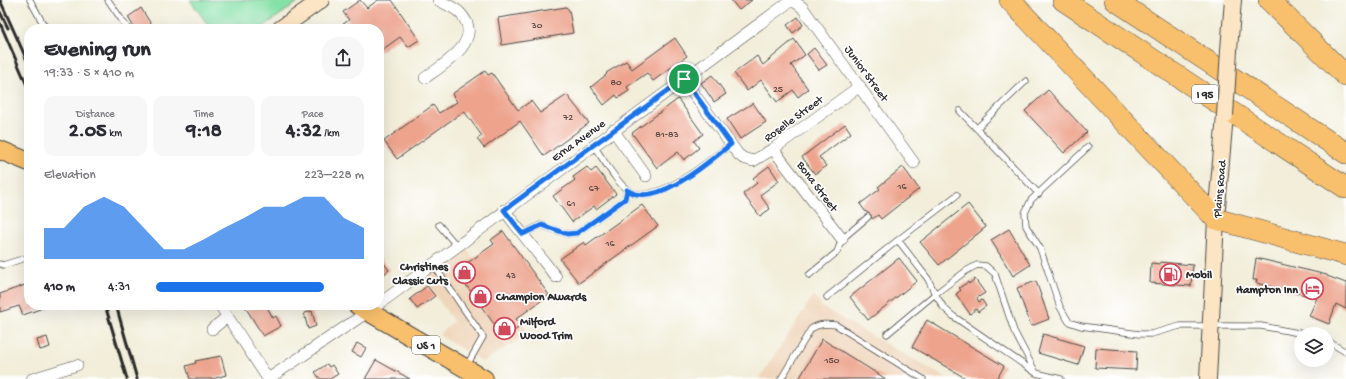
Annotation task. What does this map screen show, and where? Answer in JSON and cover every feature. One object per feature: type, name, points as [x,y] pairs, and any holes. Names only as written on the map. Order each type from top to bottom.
[{"type":"highway","points":[[1010,0],[1216,219],[1346,255]]},
{"type":"highway","name":"I 95","points":[[1064,0],[1346,188]]},
{"type":"highway","name":"I 95","points":[[1115,0],[1346,154]]},
{"type":"highway","points":[[1269,0],[1346,76]]},
{"type":"main road","points":[[287,24],[321,0]]},
{"type":"main road","name":"Plains Road","points":[[1208,379],[1212,327],[1216,219],[1224,132],[1233,0]]},
{"type":"main road","points":[[0,150],[24,160]]},
{"type":"main road","name":"US 1","points":[[376,310],[474,375]]},
{"type":"street","points":[[425,78],[456,56],[461,50],[467,37],[466,25],[460,13],[438,0]]},
{"type":"street","name":"Erna Avenue","points":[[384,297],[432,264],[784,5],[795,2]]},
{"type":"street","name":"Junior Street","points":[[795,2],[802,7],[914,163]]},
{"type":"street","points":[[684,79],[731,144]]},
{"type":"street","name":"Roselle Street","points":[[731,144],[743,158],[753,161],[773,149],[860,86]]},
{"type":"street","points":[[613,130],[646,176]]},
{"type":"street","name":"Bona Street","points":[[773,149],[842,239]]},
{"type":"street","points":[[504,210],[556,277]]},
{"type":"street","points":[[223,310],[268,379]]},
{"type":"street","name":"Erna Avenue","points":[[268,379],[364,310]]},
{"type":"street","points":[[212,329],[227,317]]},
{"type":"street","points":[[32,379],[77,365]]},
{"type":"lane","points":[[30,0],[43,24]]},
{"type":"lane","points":[[108,0],[125,24]]},
{"type":"lane","points":[[977,128],[1026,81]]},
{"type":"lane","points":[[960,111],[1039,194]]},
{"type":"lane","points":[[593,145],[627,190],[637,194],[645,194],[676,185],[731,144]]},
{"type":"lane","points":[[1088,147],[1028,205],[1025,221],[1028,230],[1040,248],[1060,306],[1069,322],[1081,326],[1140,334],[1151,334],[1180,326],[1261,326],[1294,332]]},
{"type":"lane","points":[[523,234],[542,225],[567,234],[577,233],[625,199],[627,190]]},
{"type":"lane","points":[[827,297],[957,195]]},
{"type":"lane","points":[[809,275],[837,252],[842,239],[868,217]]},
{"type":"lane","points":[[439,225],[456,246]]},
{"type":"lane","points":[[898,240],[928,279],[944,308],[953,316],[1036,373],[1061,379]]},
{"type":"lane","points":[[0,264],[3,265],[24,259]]},
{"type":"lane","points":[[432,264],[483,337],[474,375]]},
{"type":"lane","points":[[887,334],[935,294],[966,271],[977,265],[986,266],[995,274],[1014,331],[1036,373]]},
{"type":"lane","points":[[781,379],[811,329],[816,325],[826,324],[836,325],[923,379]]},
{"type":"lane","points":[[1334,345],[1346,352]]},
{"type":"shaded area","points":[[466,248],[529,333],[483,362],[439,335],[453,321],[423,277]]},
{"type":"shaded area","points":[[814,295],[823,308],[948,379],[759,379]]},
{"type":"green space","points":[[190,0],[301,0],[267,24],[207,24]]},
{"type":"building","points":[[360,0],[367,8],[378,0],[392,0],[419,40],[408,47],[400,37],[384,48],[384,24],[343,24],[349,20],[343,12]]},
{"type":"building","points":[[731,0],[752,0],[739,10]]},
{"type":"building","points":[[566,7],[569,10],[573,33],[502,45],[498,18]]},
{"type":"building","points":[[141,8],[151,24],[132,24],[128,17]]},
{"type":"building","points":[[798,17],[803,25],[793,33],[787,25]]},
{"type":"building","points":[[675,38],[687,56],[653,81],[647,73],[627,87],[629,91],[618,98],[616,95],[604,105],[591,87],[607,74],[606,73],[626,61],[632,69]]},
{"type":"building","points":[[794,39],[805,55],[791,65],[808,89],[798,97],[793,90],[777,102],[761,80],[747,91],[734,73],[757,56],[763,65]]},
{"type":"building","points":[[814,48],[827,65],[819,70],[807,54]]},
{"type":"building","points":[[485,71],[488,75],[492,73],[518,110],[531,101],[540,113],[567,95],[589,123],[544,156],[520,121],[484,148],[477,139],[482,136],[464,111],[397,159],[384,141],[433,105],[439,113],[457,102],[452,94]]},
{"type":"building","points":[[712,75],[726,94],[714,102],[701,83]]},
{"type":"building","points":[[1048,90],[1087,132],[1064,153],[1025,111]]},
{"type":"building","points":[[678,99],[703,134],[694,141],[699,148],[684,160],[678,152],[657,168],[632,133]]},
{"type":"building","points":[[753,103],[766,122],[740,139],[727,119]]},
{"type":"building","points":[[845,124],[851,133],[819,157],[826,166],[815,174],[802,157]]},
{"type":"building","points":[[769,166],[779,181],[760,195],[770,209],[760,216],[743,194],[757,183],[753,178]]},
{"type":"building","points":[[587,167],[591,172],[596,168],[616,194],[596,209],[594,206],[572,222],[553,196],[575,180],[573,177]]},
{"type":"building","points":[[903,167],[919,189],[881,219],[878,215],[872,219],[871,215],[865,211],[860,204],[880,189],[878,187]]},
{"type":"building","points":[[968,204],[986,227],[939,265],[920,242]]},
{"type":"building","points":[[642,205],[658,226],[579,283],[560,259],[584,242],[586,245]]},
{"type":"building","points":[[1009,229],[1030,265],[1013,276],[991,240]]},
{"type":"building","points":[[503,231],[549,295],[516,319],[521,326],[504,338],[456,271],[494,244],[491,240]]},
{"type":"building","points":[[899,258],[917,281],[868,320],[850,297]]},
{"type":"building","name":"Hampton Inn","points":[[1256,258],[1327,275],[1346,283],[1346,309],[1336,304],[1329,324],[1309,316],[1317,298],[1256,283],[1257,280],[1253,280]]},
{"type":"building","name":"Mobil","points":[[1160,262],[1193,265],[1191,286],[1150,283],[1151,263],[1160,264]]},
{"type":"building","points":[[384,264],[389,270],[384,274]]},
{"type":"building","points":[[975,279],[985,293],[977,298],[979,302],[982,300],[986,306],[978,312],[976,309],[970,314],[956,294],[961,290],[959,288],[968,282],[969,284]]},
{"type":"building","points":[[1036,281],[1049,319],[1031,326],[1017,288]]},
{"type":"building","points":[[24,285],[24,310],[37,310],[23,315],[19,306],[0,312],[0,294]]},
{"type":"building","points":[[427,286],[435,296],[417,309],[410,299]]},
{"type":"building","points":[[247,310],[269,310],[273,318],[276,316],[281,326],[263,336]]},
{"type":"building","points":[[312,311],[316,326],[308,329],[304,313]]},
{"type":"building","points":[[927,320],[1004,366],[997,379],[967,379],[912,347]]},
{"type":"building","points":[[1043,334],[1084,346],[1078,365],[1038,353]]},
{"type":"building","points":[[47,337],[50,347],[40,350],[37,340]]},
{"type":"building","points":[[822,339],[886,379],[799,379]]},
{"type":"building","points":[[357,343],[366,348],[361,357],[352,352]]},
{"type":"building","points":[[1096,348],[1137,351],[1136,370],[1095,368]]},
{"type":"building","points":[[221,356],[226,375],[212,379],[190,379],[186,366],[196,363],[195,361]]},
{"type":"building","points":[[376,360],[410,379],[365,379]]},
{"type":"building","points":[[327,364],[329,367],[332,365],[338,374],[330,379],[320,379],[315,372]]},
{"type":"railway","points":[[0,0],[24,54]]},
{"type":"railway","points":[[0,12],[8,28]]},
{"type":"railway","points":[[0,23],[24,78]]},
{"type":"railway","points":[[106,310],[127,379]]},
{"type":"railway","points":[[117,310],[137,379]]},
{"type":"place","name":"Christines Classic Cuts","points":[[464,273]]},
{"type":"place","name":"Mobil","points":[[1171,274]]},
{"type":"place","name":"Hampton Inn","points":[[1313,289]]},
{"type":"place","name":"Champion Awards","points":[[480,296]]},
{"type":"place","name":"Milford Wood Trim","points":[[505,328]]},
{"type":"route","points":[[684,79],[731,144],[676,185],[641,195],[633,194],[627,190],[625,199],[577,233],[559,233],[542,225],[523,234],[504,210],[684,79]]}]
